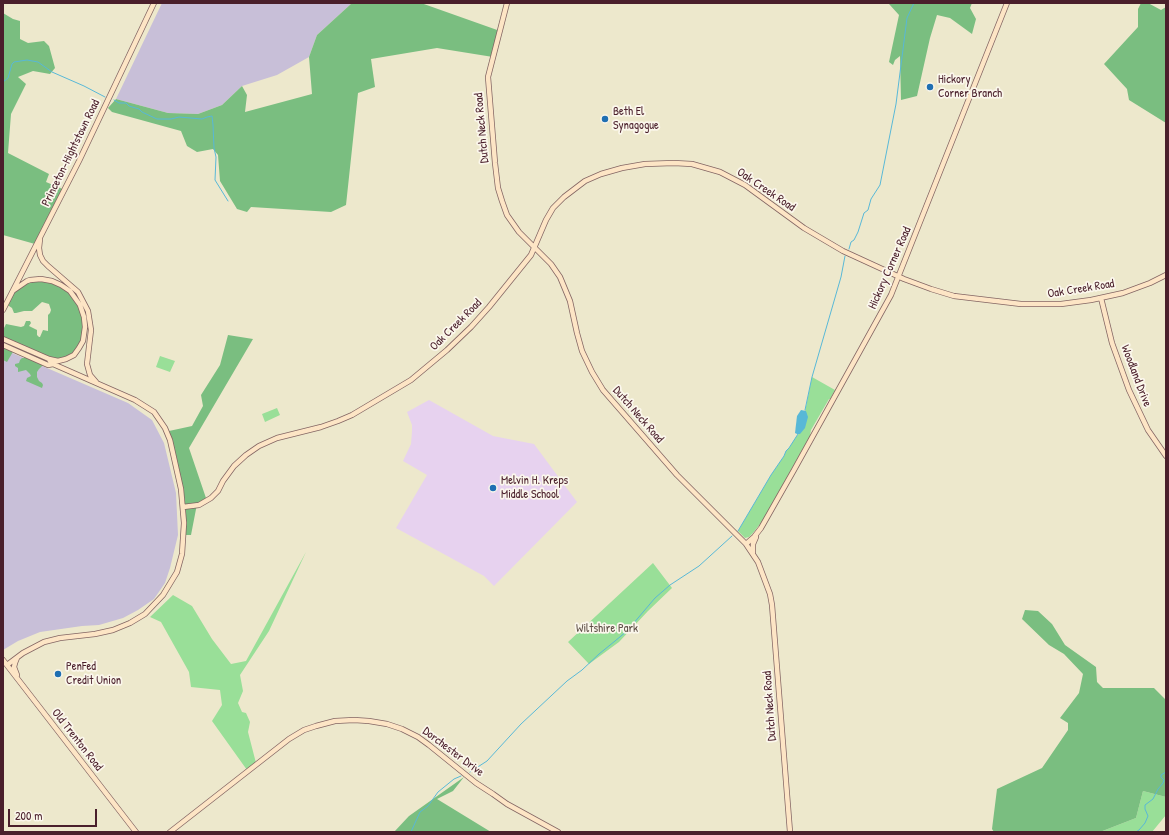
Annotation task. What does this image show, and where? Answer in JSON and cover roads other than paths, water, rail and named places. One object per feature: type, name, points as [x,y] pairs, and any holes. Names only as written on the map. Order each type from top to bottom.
[{"type":"street","name":"Princeton-Hightstown Road","points":[[3,310],[80,161],[154,3]]},
{"type":"street","name":"Dutch Neck Road","points":[[507,3],[488,76],[495,163],[500,194],[507,215],[519,232],[556,270],[570,301],[576,333],[582,351],[603,390],[677,475],[746,544],[758,562],[772,605],[790,832]]},
{"type":"street","name":"Hickory Corner Road","points":[[746,544],[758,532],[884,308],[899,276],[1007,3]]},
{"type":"street","name":"Oak Creek Road","points":[[183,507],[199,505],[211,498],[218,491],[234,466],[259,446],[277,438],[322,427],[344,419],[411,380],[447,350],[481,316],[531,255],[542,228],[554,208],[570,191],[585,181],[611,170],[633,165],[657,163],[696,165],[711,170],[738,181],[754,190],[798,224],[818,237],[850,254],[942,293],[966,298],[1021,304],[1046,305],[1075,303],[1101,298],[1136,288],[1166,275]]},
{"type":"street","points":[[40,236],[40,255],[48,266],[78,292],[88,311],[91,330],[87,364],[90,375],[97,384]]},
{"type":"street","points":[[3,339],[49,359],[58,361],[74,355],[84,337],[84,313],[74,295],[66,288],[56,282],[47,280],[30,280],[13,290]]},
{"type":"street","name":"Woodland Drive","points":[[1101,298],[1112,343],[1129,390],[1148,430],[1166,456]]},
{"type":"street","points":[[3,345],[48,365],[53,364]]},
{"type":"street","points":[[7,665],[38,645],[53,640],[103,632],[122,627],[138,619],[152,608],[168,588],[180,564],[184,544],[181,489],[170,440],[162,422],[154,412],[141,403],[53,364],[49,359]]},
{"type":"street","points":[[754,554],[753,544],[758,532]]},
{"type":"street","points":[[18,657],[14,663],[14,667],[25,689]]},
{"type":"street","name":"Old Trenton Road","points":[[3,660],[136,832]]},
{"type":"street","name":"Dorchester Drive","points":[[170,832],[289,738],[304,730],[335,721],[369,720],[402,729],[418,737],[429,744],[476,783],[558,832]]},
{"type":"water","points":[[801,410],[806,411],[808,417],[805,428],[800,434],[797,434],[795,433],[797,416]]},
{"type":"waterway","points":[[849,249],[851,242],[854,240],[858,232],[864,213],[868,210],[871,199],[880,185],[896,104],[907,18],[914,3]]},
{"type":"waterway","points":[[3,82],[8,78],[14,62],[27,60],[38,62],[52,72],[105,97]]},
{"type":"waterway","points":[[114,100],[119,103],[126,103],[129,106],[139,109],[157,119],[171,119],[179,117],[202,119],[212,116],[216,157],[215,180],[228,201]]},
{"type":"waterway","points":[[805,410],[812,377],[841,277],[845,256]]},
{"type":"waterway","points":[[738,531],[771,475],[798,434]]},
{"type":"waterway","points":[[470,772],[487,761],[521,724],[567,681],[627,631],[655,598],[670,585],[699,566],[732,536]]},
{"type":"waterway","points":[[1136,832],[1145,823],[1148,816],[1145,805],[1153,799],[1163,783],[1164,780],[1161,775],[1166,772]]},
{"type":"waterway","points":[[411,832],[420,812],[428,806],[438,792],[454,779],[461,776]]},
{"type":"place","name":"Hickory Corner Branch","points":[[930,87]]},
{"type":"place","name":"Beth El Synagogue","points":[[605,119]]},
{"type":"place","name":"Melvin H. Kreps Middle School","points":[[493,488]]},
{"type":"place","name":"PenFed Credit Union","points":[[58,674]]},
{"type":"park label","name":"Wiltshire Park","points":[[607,629]]}]
